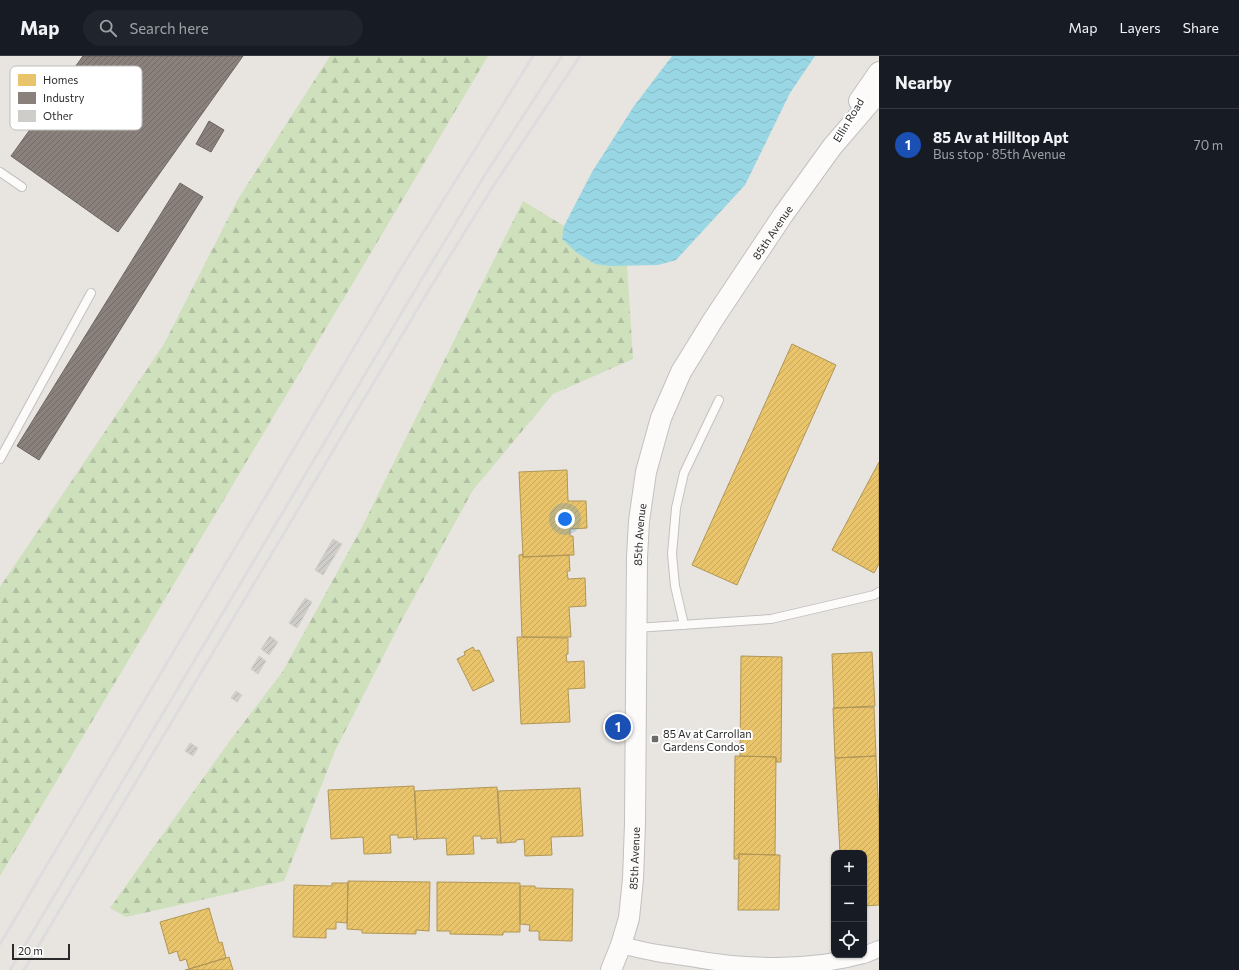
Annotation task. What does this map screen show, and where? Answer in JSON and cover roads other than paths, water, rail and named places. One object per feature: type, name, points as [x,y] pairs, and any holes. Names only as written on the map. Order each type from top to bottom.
[{"type":"street","name":"Ellin Road","points":[[832,147],[864,92],[879,72]]},
{"type":"street","name":"Ellin Road","points":[[832,147],[879,92]]},
{"type":"street","name":"85th Avenue","points":[[611,970],[621,945],[629,918],[634,848],[636,557],[639,521],[646,472],[661,418],[681,372],[778,221],[832,147]]},
{"type":"street","points":[[621,945],[656,953],[710,962],[748,966],[806,966],[830,964],[853,958]]},
{"type":"street","points":[[867,954],[879,949]]},
{"type":"lane","points":[[0,172],[22,187]]},
{"type":"lane","points":[[0,459],[91,293]]},
{"type":"lane","points":[[684,625],[675,586],[672,554],[676,508],[684,473],[719,400]]},
{"type":"lane","points":[[636,628],[771,619],[874,595],[879,592]]},
{"type":"water","points":[[672,56],[815,56],[790,93],[745,185],[676,260],[658,265],[610,266],[595,264],[577,253],[562,239],[564,226],[592,172],[634,106]]},
{"type":"railway","points":[[0,944],[400,270],[533,56]]},
{"type":"railway","points":[[10,970],[420,282],[483,178],[562,56]]},
{"type":"railway","points":[[24,970],[430,288],[494,185],[580,56]]},
{"type":"place","name":"85 Av at Hilltop Apt","points":[[618,727]]},
{"type":"place","name":"85 Av at Carrollan Gardens Condos","points":[[655,739]]}]
